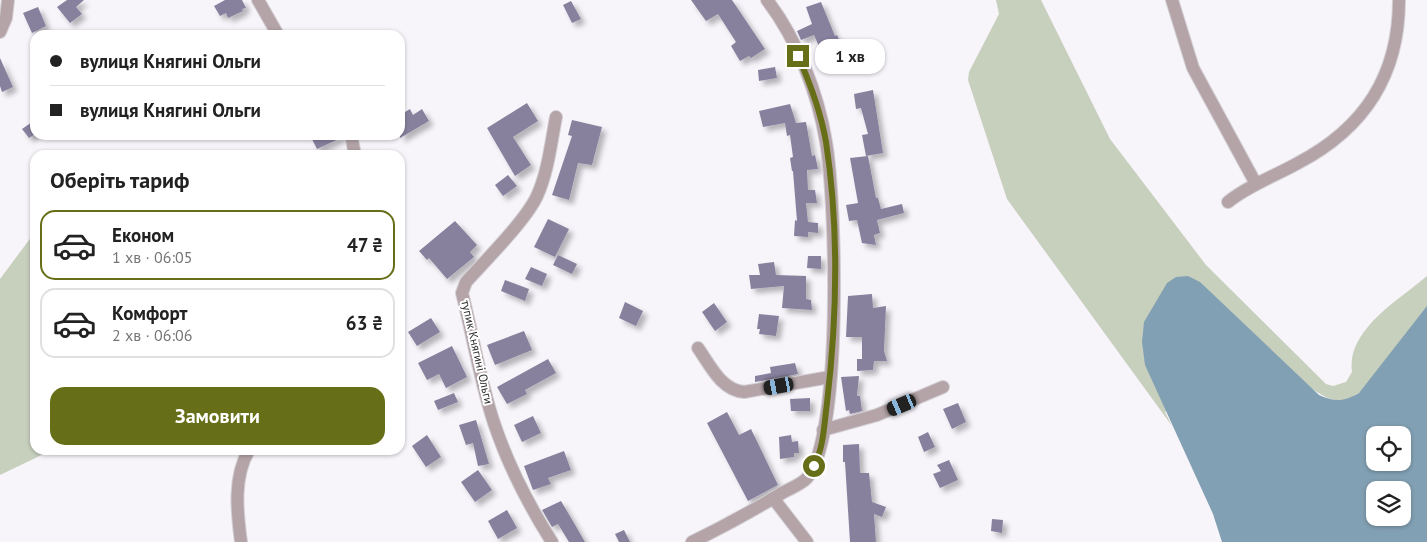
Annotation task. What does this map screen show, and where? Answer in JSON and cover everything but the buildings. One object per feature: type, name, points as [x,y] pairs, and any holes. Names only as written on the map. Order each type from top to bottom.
[{"type":"street","points":[[0,32],[6,18],[8,0]]},
{"type":"street","points":[[258,0],[275,30]]},
{"type":"street","points":[[692,542],[807,479],[820,452],[830,377],[835,240],[826,141],[803,67],[777,13],[766,0]]},
{"type":"street","points":[[1172,0],[1193,68],[1256,184]]},
{"type":"street","points":[[1228,202],[1256,184],[1323,149],[1345,132],[1366,109],[1381,86],[1390,63],[1398,26],[1399,0]]},
{"type":"street","name":"тупик Княгині Ольги","points":[[552,542],[530,508],[493,421],[462,293],[466,282],[528,211],[537,197],[556,117]]},
{"type":"street","points":[[698,348],[722,382],[728,388],[735,391],[744,392],[830,377]]},
{"type":"street","points":[[823,430],[877,415],[943,387]]},
{"type":"street","points":[[241,542],[237,515],[240,465],[246,455]]},
{"type":"street","points":[[774,498],[807,542]]},
{"type":"green space","points":[[996,0],[1041,0],[1110,139],[1206,265],[1326,384],[1333,386],[1346,382],[1352,372],[1352,357],[1357,343],[1366,329],[1389,306],[1427,276],[1427,318],[1359,393],[1346,400],[1336,400],[1324,396],[1313,389],[1291,371],[1265,344],[1165,412],[1172,426],[1007,199],[968,80],[969,72],[999,14]]},
{"type":"green space","points":[[30,239],[30,455],[42,455],[0,475],[0,279]]},
{"type":"water","points":[[1188,276],[1200,282],[1319,395],[1335,400],[1349,398],[1359,393],[1427,306],[1427,542],[1222,542],[1213,514],[1145,365],[1142,342],[1144,322],[1167,283],[1176,277]]},
{"type":"route","points":[[798,56],[812,92],[826,141],[835,240],[831,369],[820,452],[814,466]]}]
